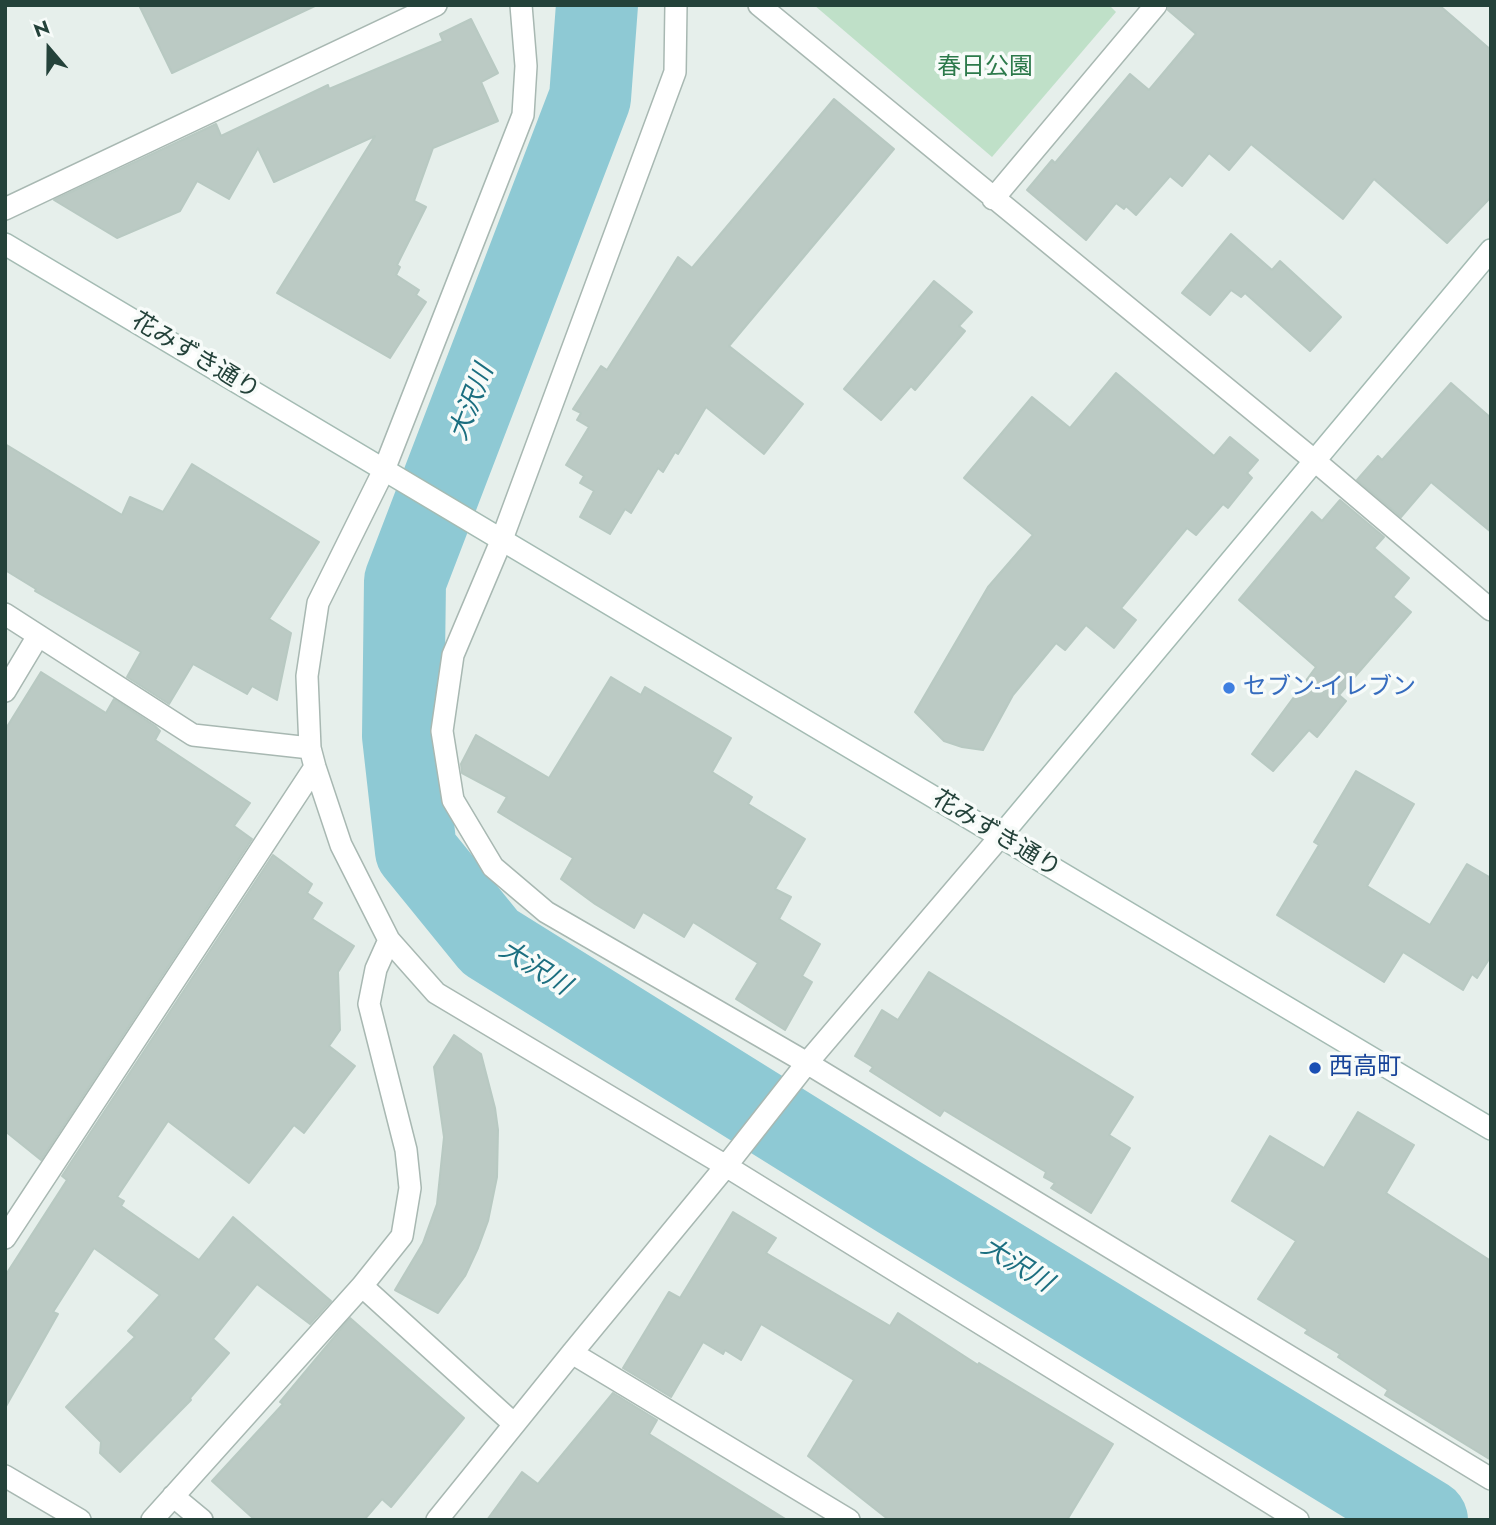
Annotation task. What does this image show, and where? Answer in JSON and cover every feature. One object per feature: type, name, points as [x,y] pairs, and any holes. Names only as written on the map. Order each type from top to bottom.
[{"type":"street","points":[[5,209],[436,5]]},
{"type":"street","points":[[521,5],[527,66],[523,115],[384,470],[318,603],[307,676],[312,758],[341,845],[389,940],[436,993],[726,1166],[1298,1520]]},
{"type":"street","points":[[676,5],[675,72],[502,539],[453,655],[442,731],[453,800],[493,867],[546,912],[807,1063],[1491,1479]]},
{"type":"street","points":[[759,5],[1315,461],[1491,610]]},
{"type":"street","points":[[993,199],[1156,5]]},
{"type":"street","name":"花みずき通り","points":[[5,244],[1491,1129]]},
{"type":"street","points":[[437,1520],[807,1063],[1491,250]]},
{"type":"street","points":[[5,614],[193,735],[312,758]]},
{"type":"street","points":[[5,691],[38,636]]},
{"type":"street","points":[[5,1238],[312,758]]},
{"type":"street","points":[[152,1520],[362,1286],[402,1237],[411,1188],[406,1150],[369,1004],[376,969],[389,940]]},
{"type":"street","points":[[362,1286],[514,1424]]},
{"type":"street","points":[[572,1353],[849,1520]]},
{"type":"street","points":[[5,1476],[80,1520]]},
{"type":"street","points":[[173,1496],[202,1520]]},
{"type":"green space","name":"春日公園","points":[[814,5],[1109,5],[1116,12],[992,157]]},
{"type":"building","points":[[139,5],[317,5],[172,73]]},
{"type":"building","points":[[1169,5],[1439,5],[1491,50],[1491,197],[1447,243],[1374,179],[1343,219],[1251,144],[1229,170],[1209,153],[1182,186],[1170,176],[1136,215],[1126,206],[1124,209],[1116,203],[1086,240],[1027,190],[1052,160],[1055,163],[1130,74],[1149,90],[1196,34],[1168,10]]},
{"type":"building","points":[[471,19],[498,73],[481,82],[498,121],[433,148],[414,201],[426,207],[397,265],[400,267],[396,275],[419,290],[416,295],[426,302],[390,358],[277,293],[375,136],[274,182],[258,148],[229,199],[197,181],[180,211],[117,238],[54,200],[216,124],[221,136],[328,85],[329,89],[443,41],[440,34]]},
{"type":"building","points":[[834,99],[894,149],[729,346],[803,404],[764,454],[706,407],[678,454],[675,452],[663,472],[658,468],[631,513],[625,509],[610,534],[580,517],[594,491],[580,483],[584,476],[566,465],[589,427],[577,420],[581,413],[573,409],[601,366],[607,370],[678,257],[692,268]]},
{"type":"building","points":[[1231,234],[1272,270],[1280,261],[1341,317],[1310,351],[1245,293],[1241,297],[1231,290],[1210,315],[1182,293]]},
{"type":"building","points":[[934,281],[972,312],[959,326],[965,331],[915,390],[911,386],[881,420],[844,389]]},
{"type":"building","points":[[1116,373],[1214,456],[1230,437],[1258,460],[1247,473],[1252,478],[1228,508],[1223,504],[1196,535],[1187,528],[1121,608],[1136,620],[1114,648],[1086,625],[1065,650],[1056,643],[1013,695],[983,750],[944,741],[915,712],[988,587],[1033,535],[964,478],[1032,397],[1070,428]]},
{"type":"building","points":[[1451,383],[1491,418],[1491,532],[1431,482],[1401,517],[1357,480],[1378,456],[1382,460]]},
{"type":"building","points":[[5,444],[122,515],[130,497],[163,512],[192,464],[319,542],[269,619],[291,633],[277,700],[252,686],[247,694],[193,664],[169,704],[127,677],[141,652],[35,591],[36,589],[5,570]]},
{"type":"building","points":[[1340,500],[1384,537],[1374,548],[1409,578],[1393,597],[1411,612],[1339,695],[1346,701],[1317,737],[1309,730],[1273,771],[1252,754],[1316,667],[1239,600],[1312,512],[1322,521]]},
{"type":"building","points":[[41,672],[106,713],[114,699],[155,726],[160,731],[155,740],[250,803],[234,826],[252,839],[41,1160],[5,1131],[5,730]]},
{"type":"building","points":[[611,677],[641,695],[645,687],[731,738],[712,772],[752,797],[748,804],[805,839],[775,889],[791,897],[779,919],[820,944],[802,976],[812,982],[785,1030],[736,999],[758,963],[693,922],[684,937],[643,912],[634,928],[595,904],[561,879],[573,858],[498,812],[507,797],[462,773],[461,764],[476,735],[549,778]]},
{"type":"building","points":[[1356,771],[1414,804],[1367,886],[1430,925],[1467,864],[1491,878],[1491,956],[1477,978],[1472,974],[1463,990],[1403,952],[1384,982],[1277,915],[1319,845],[1314,842]]},
{"type":"building","points":[[273,855],[312,884],[307,893],[322,903],[312,919],[354,946],[338,972],[340,1030],[329,1046],[355,1066],[304,1133],[294,1125],[249,1183],[168,1121],[117,1197],[124,1201],[121,1206],[199,1260],[233,1217],[331,1301],[310,1324],[257,1284],[213,1339],[229,1353],[191,1400],[120,1472],[100,1453],[101,1442],[66,1407],[135,1337],[128,1331],[160,1295],[94,1248],[53,1312],[58,1314],[5,1408],[5,1276],[67,1180],[62,1176]]},
{"type":"building","points":[[929,972],[1133,1097],[1109,1135],[1130,1148],[1091,1213],[1051,1188],[1055,1183],[1044,1177],[1046,1172],[944,1110],[940,1116],[870,1071],[873,1067],[855,1056],[882,1010],[898,1020]]},
{"type":"building","points":[[454,1035],[481,1054],[498,1130],[497,1177],[488,1221],[478,1248],[465,1276],[438,1313],[395,1290],[423,1243],[437,1204],[444,1137],[434,1067]]},
{"type":"building","points":[[1358,1112],[1414,1145],[1386,1193],[1491,1261],[1491,1460],[1385,1395],[1388,1390],[1338,1357],[1340,1354],[1305,1333],[1308,1330],[1258,1299],[1296,1241],[1232,1201],[1270,1136],[1324,1168]]},
{"type":"building","points":[[733,1212],[776,1238],[766,1253],[890,1326],[898,1313],[978,1365],[979,1363],[1113,1444],[1067,1520],[889,1520],[808,1456],[854,1380],[761,1324],[741,1360],[725,1350],[723,1354],[703,1342],[671,1397],[623,1368],[669,1292],[680,1298]]},
{"type":"building","points":[[350,1318],[464,1418],[391,1507],[382,1499],[364,1520],[255,1520],[212,1481],[283,1404],[280,1402]]},
{"type":"building","points":[[613,1393],[657,1420],[649,1434],[787,1520],[487,1520],[522,1472],[538,1484]]},
{"type":"waterway","name":"大沢川","points":[[597,5],[590,98],[405,581],[403,736],[416,851],[490,942],[899,1197],[1427,1520]]},
{"type":"place","name":"セブン-イレブン","points":[[1229,688]]},
{"type":"place","name":"西高町","points":[[1315,1068]]}]
